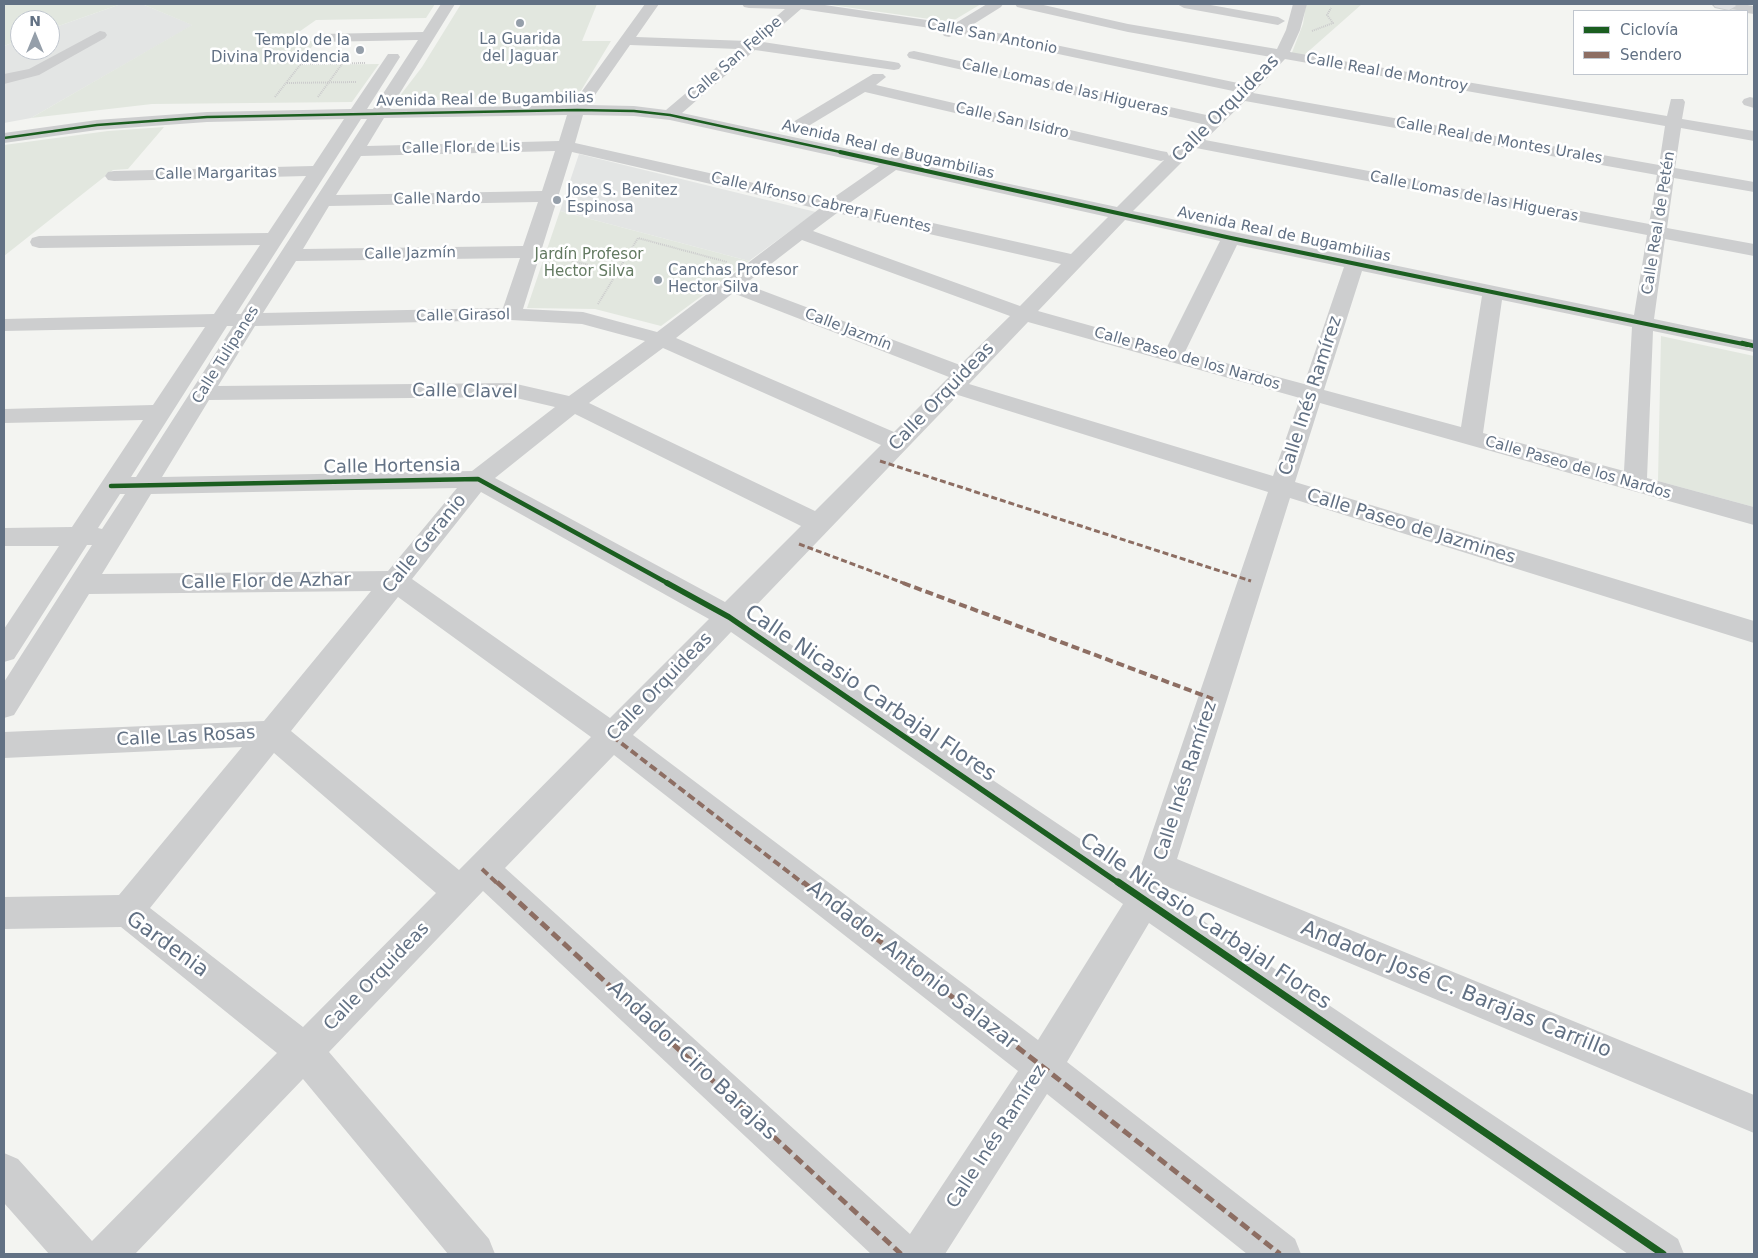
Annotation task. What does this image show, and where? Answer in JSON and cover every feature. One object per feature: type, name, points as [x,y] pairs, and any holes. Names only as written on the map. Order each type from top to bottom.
[{"type":"street","name":"Calle Tulipanes","points":[[4,651],[110,486],[318,171],[369,111],[428,36],[448,4]]},
{"type":"street","points":[[511,314],[581,105],[652,4]]},
{"type":"street","name":"Calle San Antonio","points":[[749,4],[799,4],[956,28],[1238,91]]},
{"type":"street","name":"Calle San Felipe","points":[[677,110],[799,4]]},
{"type":"street","points":[[794,128],[864,87],[894,66],[996,4]]},
{"type":"street","name":"Calle Real de Montroy","points":[[1022,4],[1128,28],[1754,136]]},
{"type":"street","points":[[1184,4],[1278,21]]},
{"type":"street","name":"Calle Orquideas","points":[[1119,205],[1194,143],[1215,122],[1238,91],[1273,36],[1281,4]]},
{"type":"street","name":"Calle Orquideas","points":[[106,1254],[1075,261],[1161,156],[1198,118],[1238,91],[1282,55],[1297,22],[1300,4]]},
{"type":"street","points":[[1722,4],[1754,10]]},
{"type":"street","points":[[4,79],[34,72],[100,35]]},
{"type":"street","name":"Calle Tulipanes","points":[[4,706],[14,676],[81,584],[355,151],[389,62],[405,36]]},
{"type":"street","points":[[320,38],[428,36]]},
{"type":"street","points":[[626,41],[752,45],[894,66]]},
{"type":"street","name":"Calle Lomas de las Higueras","points":[[914,55],[1215,122]]},
{"type":"street","name":"Calle San Isidro","points":[[864,87],[1161,156]]},
{"type":"street","name":"Calle Real de Montes Urales","points":[[1238,91],[1754,187]]},
{"type":"street","name":"Calle Real de Petén","points":[[1636,484],[1644,313],[1677,102]]},
{"type":"street","name":"Avenida Real de Bugambilias","points":[[4,129],[104,116],[581,105],[634,111],[677,110],[794,128],[899,159]]},
{"type":"street","name":"Avenida Real de Bugambilias","points":[[677,110],[1119,205],[1230,238],[1493,292],[1644,313],[1754,346]]},
{"type":"street","name":"Avenida Real de Bugambilias","points":[[4,138],[198,114]]},
{"type":"street","name":"Calle Lomas de las Higueras","points":[[1194,143],[1754,250]]},
{"type":"street","name":"Calle Flor de Lis","points":[[355,151],[567,146]]},
{"type":"street","name":"Calle Alfonso Cabrera Fuentes","points":[[567,146],[1075,261]]},
{"type":"street","name":"Calle Geranio","points":[[127,911],[478,479],[573,404],[662,340],[732,275],[800,233],[899,159]]},
{"type":"street","name":"Calle Margaritas","points":[[114,176],[318,171]]},
{"type":"street","name":"Calle Nardo","points":[[324,201],[550,196]]},
{"type":"street","name":"Avenida Real de Bugambilias","points":[[1119,205],[1162,206]]},
{"type":"street","name":"Calle Paseo de los Nardos","points":[[800,233],[1024,314],[1754,516]]},
{"type":"street","points":[[1173,355],[1230,238]]},
{"type":"street","points":[[39,242],[274,239]]},
{"type":"street","name":"Calle Jazmín","points":[[289,255],[532,252]]},
{"type":"street","name":"Calle Inés Ramírez","points":[[921,1254],[1043,1067],[1144,900],[1158,867],[1354,262]]},
{"type":"street","name":"Calle Jazmín","points":[[732,275],[959,380]]},
{"type":"street","points":[[1470,438],[1493,292]]},
{"type":"street","name":"Avenida Real de Bugambilias","points":[[1626,300],[1644,313],[1664,308]]},
{"type":"street","name":"Calle Girasol","points":[[4,324],[511,314],[583,318],[662,340],[898,443]]},
{"type":"street","name":"Calle Paseo de Jazmines","points":[[959,380],[1282,487],[1754,632]]},
{"type":"street","name":"Calle Clavel","points":[[202,393],[512,390],[573,404],[819,524]]},
{"type":"street","points":[[4,416],[159,412]]},
{"type":"street","name":"Calle Hortensia","points":[[110,486],[478,479],[728,616]]},
{"type":"street","points":[[4,537],[112,536]]},
{"type":"street","points":[[395,581],[612,736]]},
{"type":"street","name":"Calle Flor de Azhar","points":[[81,584],[395,581]]},
{"type":"street","name":"Calle Nicasio Carbajal Flores","points":[[728,616],[1663,1254]]},
{"type":"street","name":"Calle Las Rosas","points":[[4,745],[272,733],[471,880]]},
{"type":"street","name":"Andador Antonio Salazar","points":[[612,736],[1043,1067],[1280,1254]]},
{"type":"street","name":"Andador José C. Barajas Carrillo","points":[[1158,867],[1754,1114]]},
{"type":"street","name":"Andador Ciro Barajas","points":[[471,880],[901,1254]]},
{"type":"street","name":"Gardenia","points":[[4,913],[127,911],[304,1052],[474,1254]]},
{"type":"street","points":[[4,1173],[76,1254]]},
{"type":"path","points":[[1311,31],[1333,23],[1327,15],[1330,8]]},
{"type":"path","points":[[276,97],[320,38]]},
{"type":"path","points":[[300,64],[389,62]]},
{"type":"path","points":[[313,104],[342,63]]},
{"type":"path","points":[[286,83],[359,82]]},
{"type":"path","points":[[595,309],[638,238],[732,275]]},
{"type":"path","points":[[532,252],[618,271]]},
{"type":"shaded area","points":[[121,4],[142,4],[193,25],[31,118],[4,123],[4,46],[10,44],[10,60],[60,60],[60,25]]},
{"type":"shaded area","points":[[579,154],[816,212],[749,261],[560,211]]},
{"type":"green space","points":[[4,4],[121,4],[60,25],[60,10],[10,10],[10,44],[4,46]]},
{"type":"green space","points":[[142,4],[435,4],[426,18],[316,20],[286,41],[316,41],[298,65],[379,64],[352,102],[152,104],[31,118],[192,25]]},
{"type":"green space","points":[[461,4],[597,4],[582,41],[611,41],[579,94],[572,97],[404,101],[399,97],[422,67]]},
{"type":"green space","points":[[824,4],[981,4],[951,22]]},
{"type":"green space","points":[[1306,4],[1362,4],[1302,57],[1291,55],[1303,24]]},
{"type":"green space","points":[[164,127],[128,169],[113,170],[4,256],[4,145],[108,131]]},
{"type":"green space","name":"Jardín Profesor Hector Silva","points":[[560,211],[749,261],[661,326],[595,309],[527,308]]},
{"type":"green space","points":[[1661,336],[1754,356],[1754,507],[1658,481]]},
{"type":"marked path","points":[[880,461],[1251,581]]},
{"type":"marked path","points":[[799,544],[1213,699]]},
{"type":"marked path","points":[[612,736],[1043,1067],[1280,1254]]},
{"type":"marked path","points":[[482,869],[901,1254]]},
{"type":"cycle path","points":[[4,138],[97,125],[207,117],[577,110],[634,111],[670,115],[1231,238],[1754,346]]},
{"type":"cycle path","points":[[111,486],[478,479],[729,617],[1663,1254]]},
{"type":"place","name":"La Guarida del Jaguar","points":[[520,23]]},
{"type":"place","name":"Templo de la Divina Providencia","points":[[360,50]]},
{"type":"place","name":"Jose S. Benitez Espinosa","points":[[557,200]]},
{"type":"place","name":"Canchas Profesor Hector Silva","points":[[658,280]]}]
